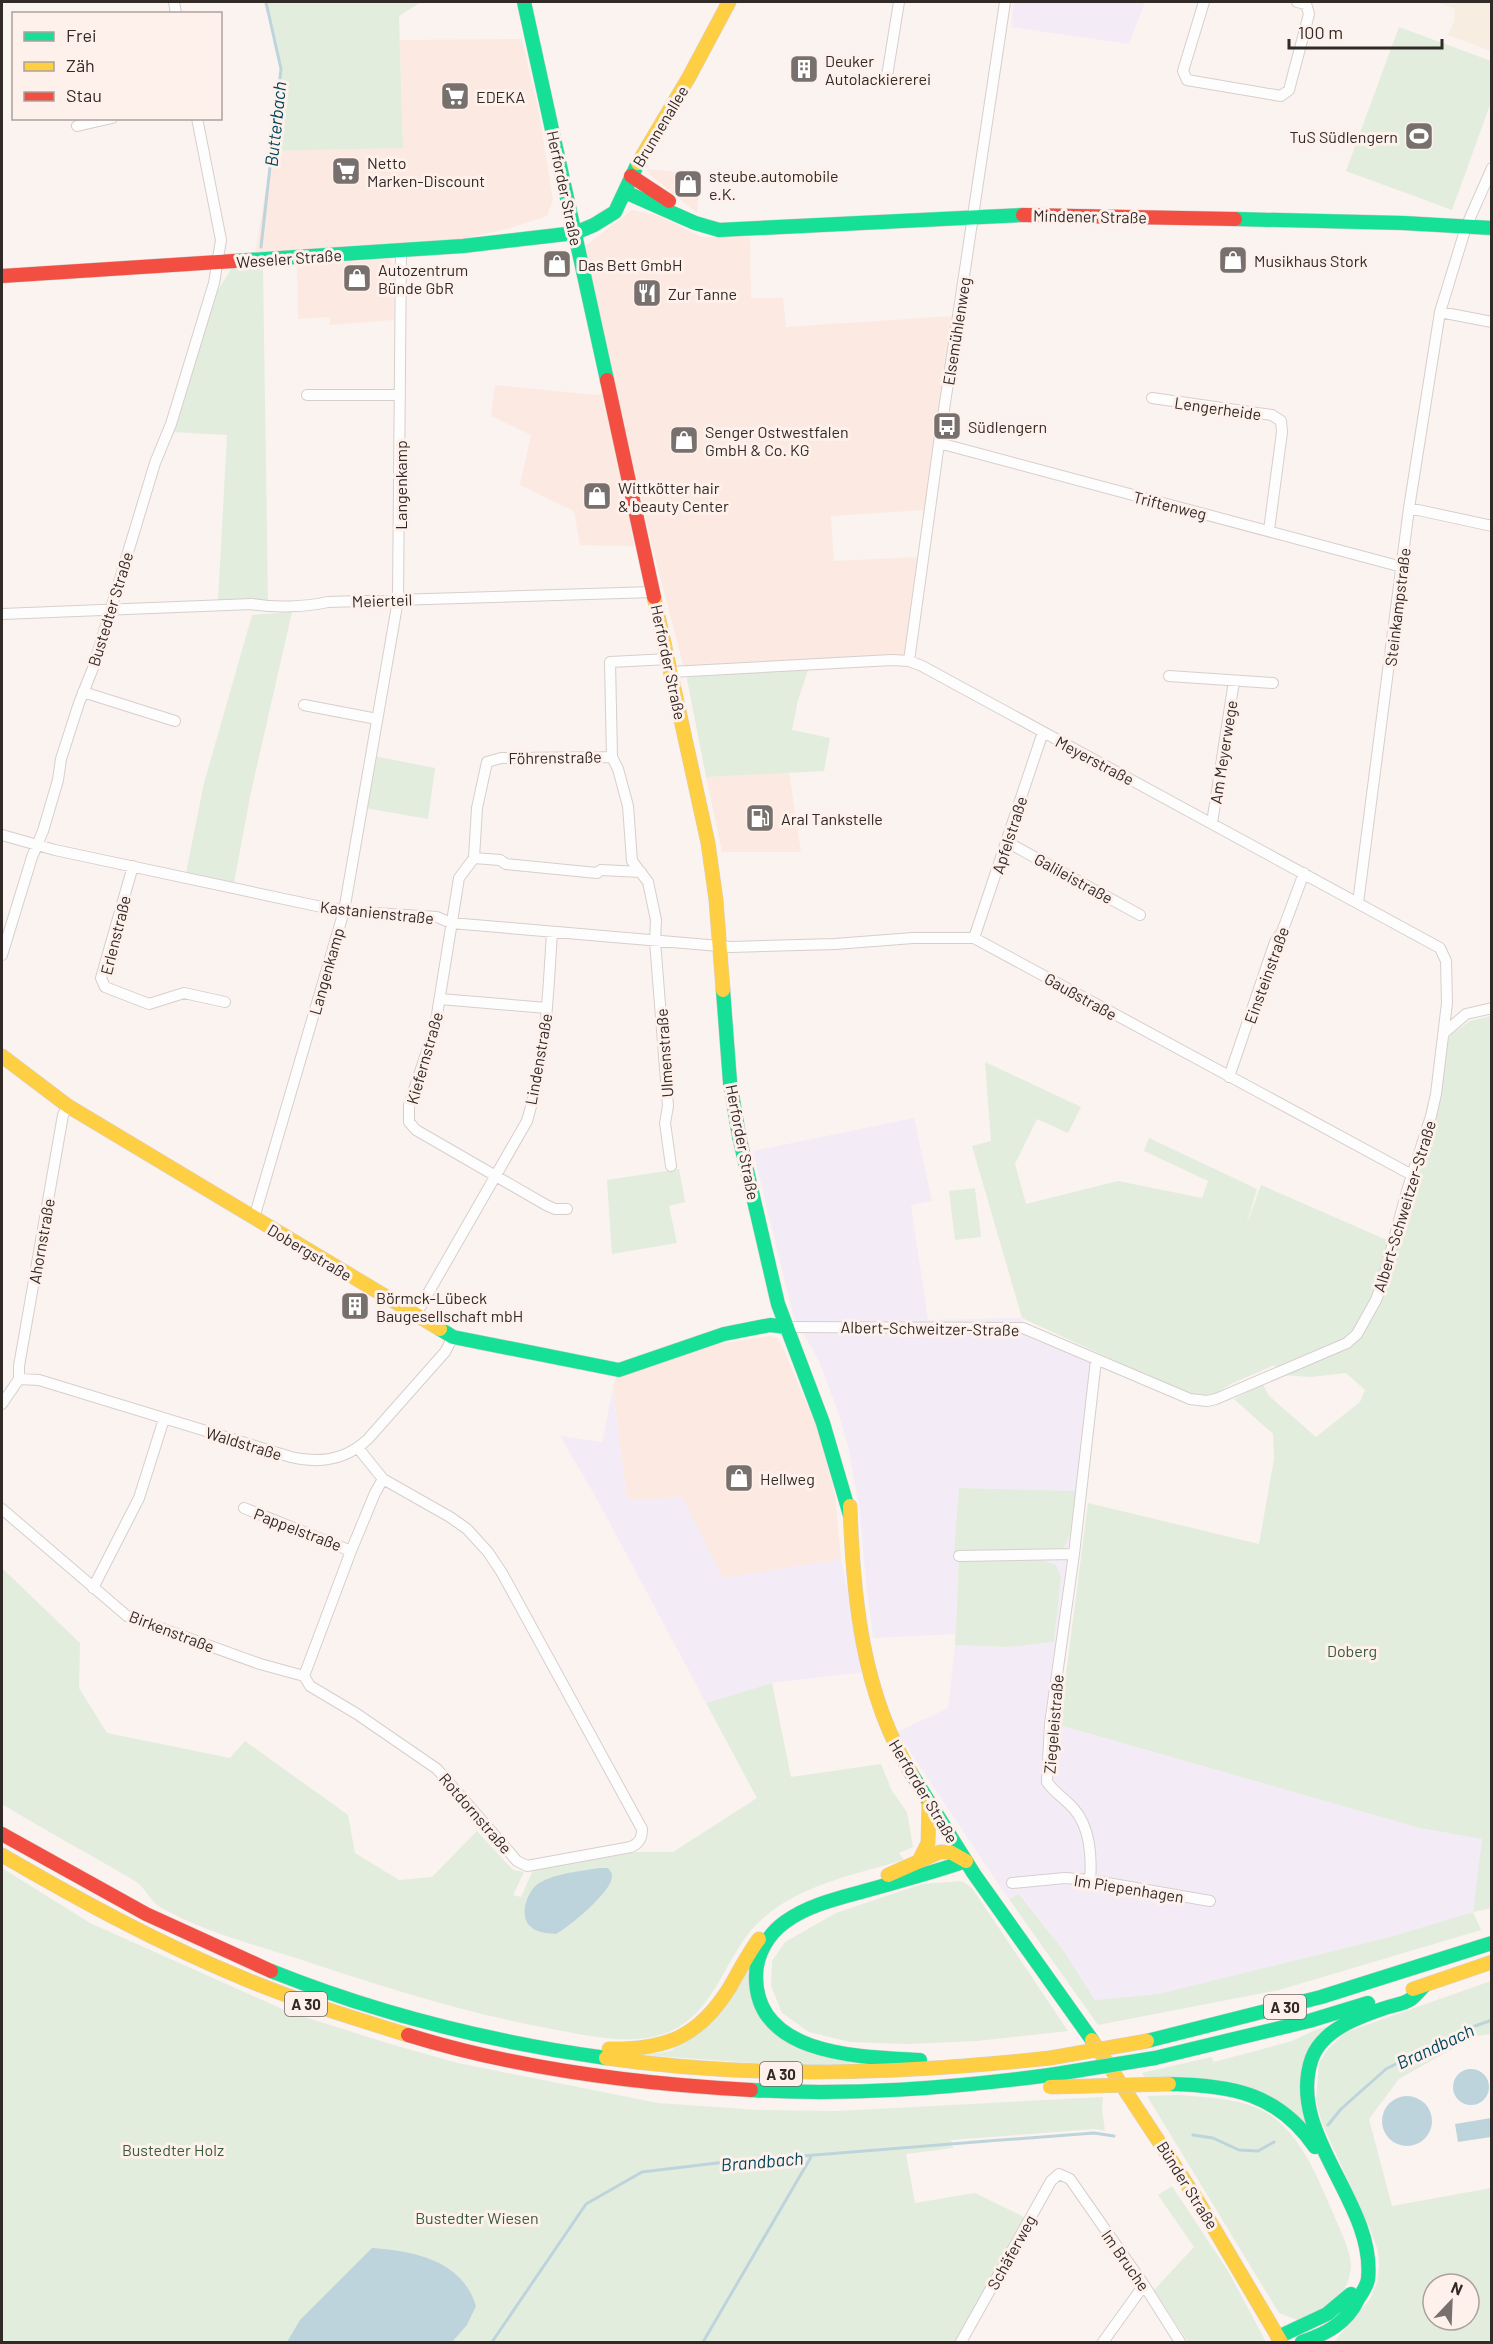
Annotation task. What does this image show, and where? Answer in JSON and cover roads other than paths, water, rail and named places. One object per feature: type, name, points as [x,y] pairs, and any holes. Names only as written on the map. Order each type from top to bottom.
[{"type":"main road","name":"Herforder Straße","points":[[524,2],[708,843],[720,946],[730,1082],[738,1136],[778,1304],[823,1423],[850,1515],[861,1634],[881,1710],[891,1737],[929,1805],[1086,2032]]},
{"type":"main road","name":"Brunnenallee","points":[[575,233],[615,212],[631,176],[704,51],[729,2]]},
{"type":"main road","name":"Mindener Straße","points":[[631,176],[673,205],[690,221]]},
{"type":"main road","name":"Mindener Straße","points":[[625,192],[648,199],[690,221],[719,230],[1029,215],[1403,223],[1491,228]]},
{"type":"main road","name":"Weseler Straße","points":[[2,276],[496,243],[575,233]]},
{"type":"main road","name":"Dobergstraße","points":[[2,1056],[68,1106],[453,1337],[619,1370],[724,1334],[770,1325],[787,1327]]},
{"type":"main road","points":[[920,1859],[927,1848],[930,1836],[925,1819],[929,1805]]},
{"type":"main road","name":"A 30","points":[[2,1834],[60,1870],[131,1908],[254,1965],[400,2016],[515,2043],[622,2062],[748,2073],[845,2075],[971,2068],[1050,2058],[1147,2041],[1243,2019],[1422,1968],[1491,1943]]},
{"type":"main road","points":[[515,2043],[537,2038],[595,2048],[628,2050],[652,2048],[674,2042],[690,2034],[705,2020],[727,1991],[752,1947],[765,1932],[801,1905],[891,1874],[920,1859],[940,1852],[950,1852],[966,1861]]},
{"type":"main road","name":"A 30","points":[[2,1854],[50,1885],[189,1957],[284,1996],[359,2021],[445,2046],[534,2066],[637,2081],[747,2091],[846,2093],[1050,2081],[1309,2021],[1424,1986],[1491,1962]]},
{"type":"main road","points":[[966,1861],[939,1871],[834,1900],[804,1912],[785,1923],[770,1937],[760,1954],[755,1975],[761,2006],[771,2020],[786,2034],[818,2050],[846,2056],[939,2059],[1036,2052],[1050,2058]]},
{"type":"main road","points":[[1302,2343],[1324,2338],[1340,2324],[1359,2302],[1370,2271],[1367,2245],[1314,2126],[1308,2102],[1307,2078],[1312,2059],[1322,2042],[1339,2028],[1365,2015],[1410,2000],[1424,1986]]},
{"type":"main road","name":"Bünder Straße","points":[[1086,2032],[1191,2189],[1280,2340]]},
{"type":"main road","points":[[1050,2081],[1169,2084],[1243,2091],[1262,2098],[1298,2124],[1311,2140],[1327,2169],[1359,2248],[1360,2269],[1356,2289],[1342,2306],[1280,2340]]},
{"type":"main road","points":[[1280,2340],[1292,2343]]},
{"type":"street","points":[[886,76],[898,2]]},
{"type":"street","name":"Elsemühlenweg","points":[[909,661],[1005,2]]},
{"type":"street","points":[[1204,2],[1183,71],[1187,80],[1281,96],[1288,90],[1309,14],[1306,4],[1297,2]]},
{"type":"street","points":[[77,126],[103,120]]},
{"type":"street","name":"Bustedter Straße","points":[[2,955],[58,780],[61,759],[155,463],[171,424],[214,283],[221,240],[197,120]]},
{"type":"street","name":"Steinkampstraße","points":[[1359,903],[1409,508],[1440,312],[1466,227],[1491,168]]},
{"type":"street","name":"Langenkamp","points":[[254,1218],[344,911],[398,600],[401,250]]},
{"type":"street","points":[[1440,312],[1491,322]]},
{"type":"street","points":[[307,395],[400,395]]},
{"type":"street","name":"Lengerheide","points":[[1152,398],[1272,415],[1281,421],[1282,432],[1269,530]]},
{"type":"street","name":"Triftenweg","points":[[939,443],[1402,567]]},
{"type":"street","points":[[1409,508],[1491,526]]},
{"type":"street","name":"Meierteil","points":[[2,614],[654,592]]},
{"type":"street","name":"Meyerstraße","points":[[670,666],[892,660],[909,661],[922,666],[1440,948],[1446,961],[1448,1003],[1444,1033]]},
{"type":"street","name":"Föhrenstraße","points":[[655,941],[656,920],[648,882],[632,861],[628,806],[618,769],[612,757],[610,662],[670,666]]},
{"type":"street","name":"Am Meyerwege","points":[[1169,676],[1273,682]]},
{"type":"street","name":"Am Meyerwege","points":[[1212,823],[1234,681]]},
{"type":"street","points":[[83,692],[175,722]]},
{"type":"street","points":[[304,705],[377,719]]},
{"type":"street","name":"Apfelstraße","points":[[974,938],[1043,732]]},
{"type":"street","name":"Föhrenstraße","points":[[452,923],[459,878],[474,858],[477,808],[487,762],[501,758],[612,757]]},
{"type":"street","name":"Kastanienstraße","points":[[2,835],[38,846],[344,911],[437,917],[452,923],[720,946]]},
{"type":"street","name":"Galileistraße","points":[[1007,842],[1140,915]]},
{"type":"street","points":[[474,858],[500,860],[506,864],[597,873],[600,870],[641,872]]},
{"type":"street","name":"Erlenstraße","points":[[133,866],[101,978],[105,987],[149,1004],[184,993],[225,1002]]},
{"type":"street","name":"Einsteinstraße","points":[[1230,1077],[1275,942],[1282,932],[1304,873]]},
{"type":"street","name":"Kiefernstraße","points":[[452,923],[435,1027],[409,1105],[409,1122],[416,1130],[496,1177]]},
{"type":"street","name":"Lindenstraße","points":[[415,1316],[527,1120],[542,1057],[552,932]]},
{"type":"street","name":"Gaußstraße","points":[[720,946],[835,944],[913,938],[974,938],[1412,1175]]},
{"type":"street","name":"Ulmenstraße","points":[[655,941],[668,1106],[665,1123],[672,1166]]},
{"type":"street","name":"Kiefernstraße","points":[[440,999],[547,1008]]},
{"type":"street","points":[[1448,1003],[1466,1014]]},
{"type":"street","points":[[1444,1033],[1466,1014],[1491,1008]]},
{"type":"street","name":"Albert-Schweitzer-Straße","points":[[787,1327],[1023,1328],[1190,1399],[1207,1401],[1347,1343],[1364,1325],[1382,1284],[1431,1116],[1444,1033]]},
{"type":"street","name":"Ahornstraße","points":[[19,1379],[19,1366],[60,1126],[68,1106]]},
{"type":"street","points":[[496,1177],[555,1209],[567,1209]]},
{"type":"street","name":"Waldstraße","points":[[19,1379],[39,1380],[306,1461],[332,1459],[358,1448],[445,1352],[453,1337]]},
{"type":"street","name":"Ziegeleistraße","points":[[1089,1880],[1089,1852],[1083,1822],[1075,1809],[1047,1782],[1050,1724],[1074,1554],[1096,1360]]},
{"type":"street","points":[[2,1404],[19,1379]]},
{"type":"street","points":[[93,1588],[139,1498],[164,1419]]},
{"type":"street","name":"Rotdornstraße","points":[[304,1676],[310,1686],[357,1714],[437,1769],[517,1861],[527,1866],[631,1847],[642,1837],[642,1830],[502,1573],[488,1552],[467,1529],[450,1517],[383,1479],[358,1448]]},
{"type":"street","points":[[304,1676],[351,1551],[375,1492],[383,1479]]},
{"type":"street","name":"Pappelstraße","points":[[244,1508],[351,1551]]},
{"type":"street","name":"Birkenstraße","points":[[2,1509],[127,1616],[260,1664],[304,1676]]},
{"type":"street","points":[[959,1556],[1074,1554]]},
{"type":"street","name":"Im Piepenhagen","points":[[1012,1883],[1065,1878],[1089,1880],[1210,1901]]},
{"type":"street","name":"Schäferweg","points":[[961,2343],[1051,2181],[1059,2174],[1070,2179]]},
{"type":"street","name":"Im Bruche","points":[[1070,2179],[1144,2285],[1180,2343]]},
{"type":"street","points":[[1103,2343],[1144,2285]]},
{"type":"water","points":[[608,1868],[611,1872],[610,1883],[580,1917],[556,1934],[538,1931],[526,1921],[526,1902],[536,1885],[562,1874]]},
{"type":"water","points":[[1471,2069],[1484,2074],[1489,2087],[1484,2100],[1471,2105],[1458,2100],[1453,2087],[1458,2074]]},
{"type":"water","points":[[1407,2096],[1425,2103],[1432,2121],[1425,2139],[1407,2146],[1389,2139],[1382,2121],[1389,2103]]},
{"type":"water","points":[[1491,2118],[1491,2137],[1458,2142],[1455,2124]]},
{"type":"water","points":[[372,2248],[420,2256],[448,2268],[460,2278],[469,2290],[476,2306],[467,2325],[452,2342],[287,2342],[300,2320]]},
{"type":"waterway","name":"Butterbach","points":[[261,247],[281,69],[266,2]]},
{"type":"waterway","name":"Brandbach","points":[[1328,2125],[1341,2109],[1386,2069],[1461,2031],[1492,2020]]},
{"type":"waterway","name":"Brandbach","points":[[492,2342],[586,2204],[642,2172],[717,2163],[988,2141],[1094,2133],[1114,2136]]},
{"type":"waterway","name":"Brandbach","points":[[1193,2135],[1213,2138],[1239,2150],[1258,2151],[1274,2142]]},
{"type":"waterway","points":[[703,2342],[811,2157]]},
{"type":"place","name":"Deuker Autolackiererei","points":[[804,69]]},
{"type":"place","name":"EDEKA","points":[[455,96]]},
{"type":"place","name":"TuS Südlengern","points":[[1419,136]]},
{"type":"place","name":"Netto Marken-Discount","points":[[346,171]]},
{"type":"place","name":"steube.automobile e.K.","points":[[688,184]]},
{"type":"place","name":"Musikhaus Stork","points":[[1233,260]]},
{"type":"place","name":"Das Bett GmbH","points":[[557,264]]},
{"type":"place","name":"Autozentrum Bünde GbR","points":[[357,278]]},
{"type":"place","name":"Zur Tanne","points":[[647,293]]},
{"type":"place","name":"Südlengern","points":[[947,426]]},
{"type":"place","name":"Senger Ostwestfalen GmbH & Co. KG","points":[[684,440]]},
{"type":"place","name":"Wittkötter hair & beauty Center","points":[[597,496]]},
{"type":"place","name":"Aral Tankstelle","points":[[760,818]]},
{"type":"place","name":"Börmck-Lübeck Baugesellschaft mbH","points":[[355,1306]]},
{"type":"place","name":"Hellweg","points":[[739,1478]]},
{"type":"park label","name":"Doberg","points":[[1352,1650]]},
{"type":"park label","name":"Bustedter Holz","points":[[173,2149]]},
{"type":"park label","name":"Bustedter Wiesen","points":[[477,2217]]}]
